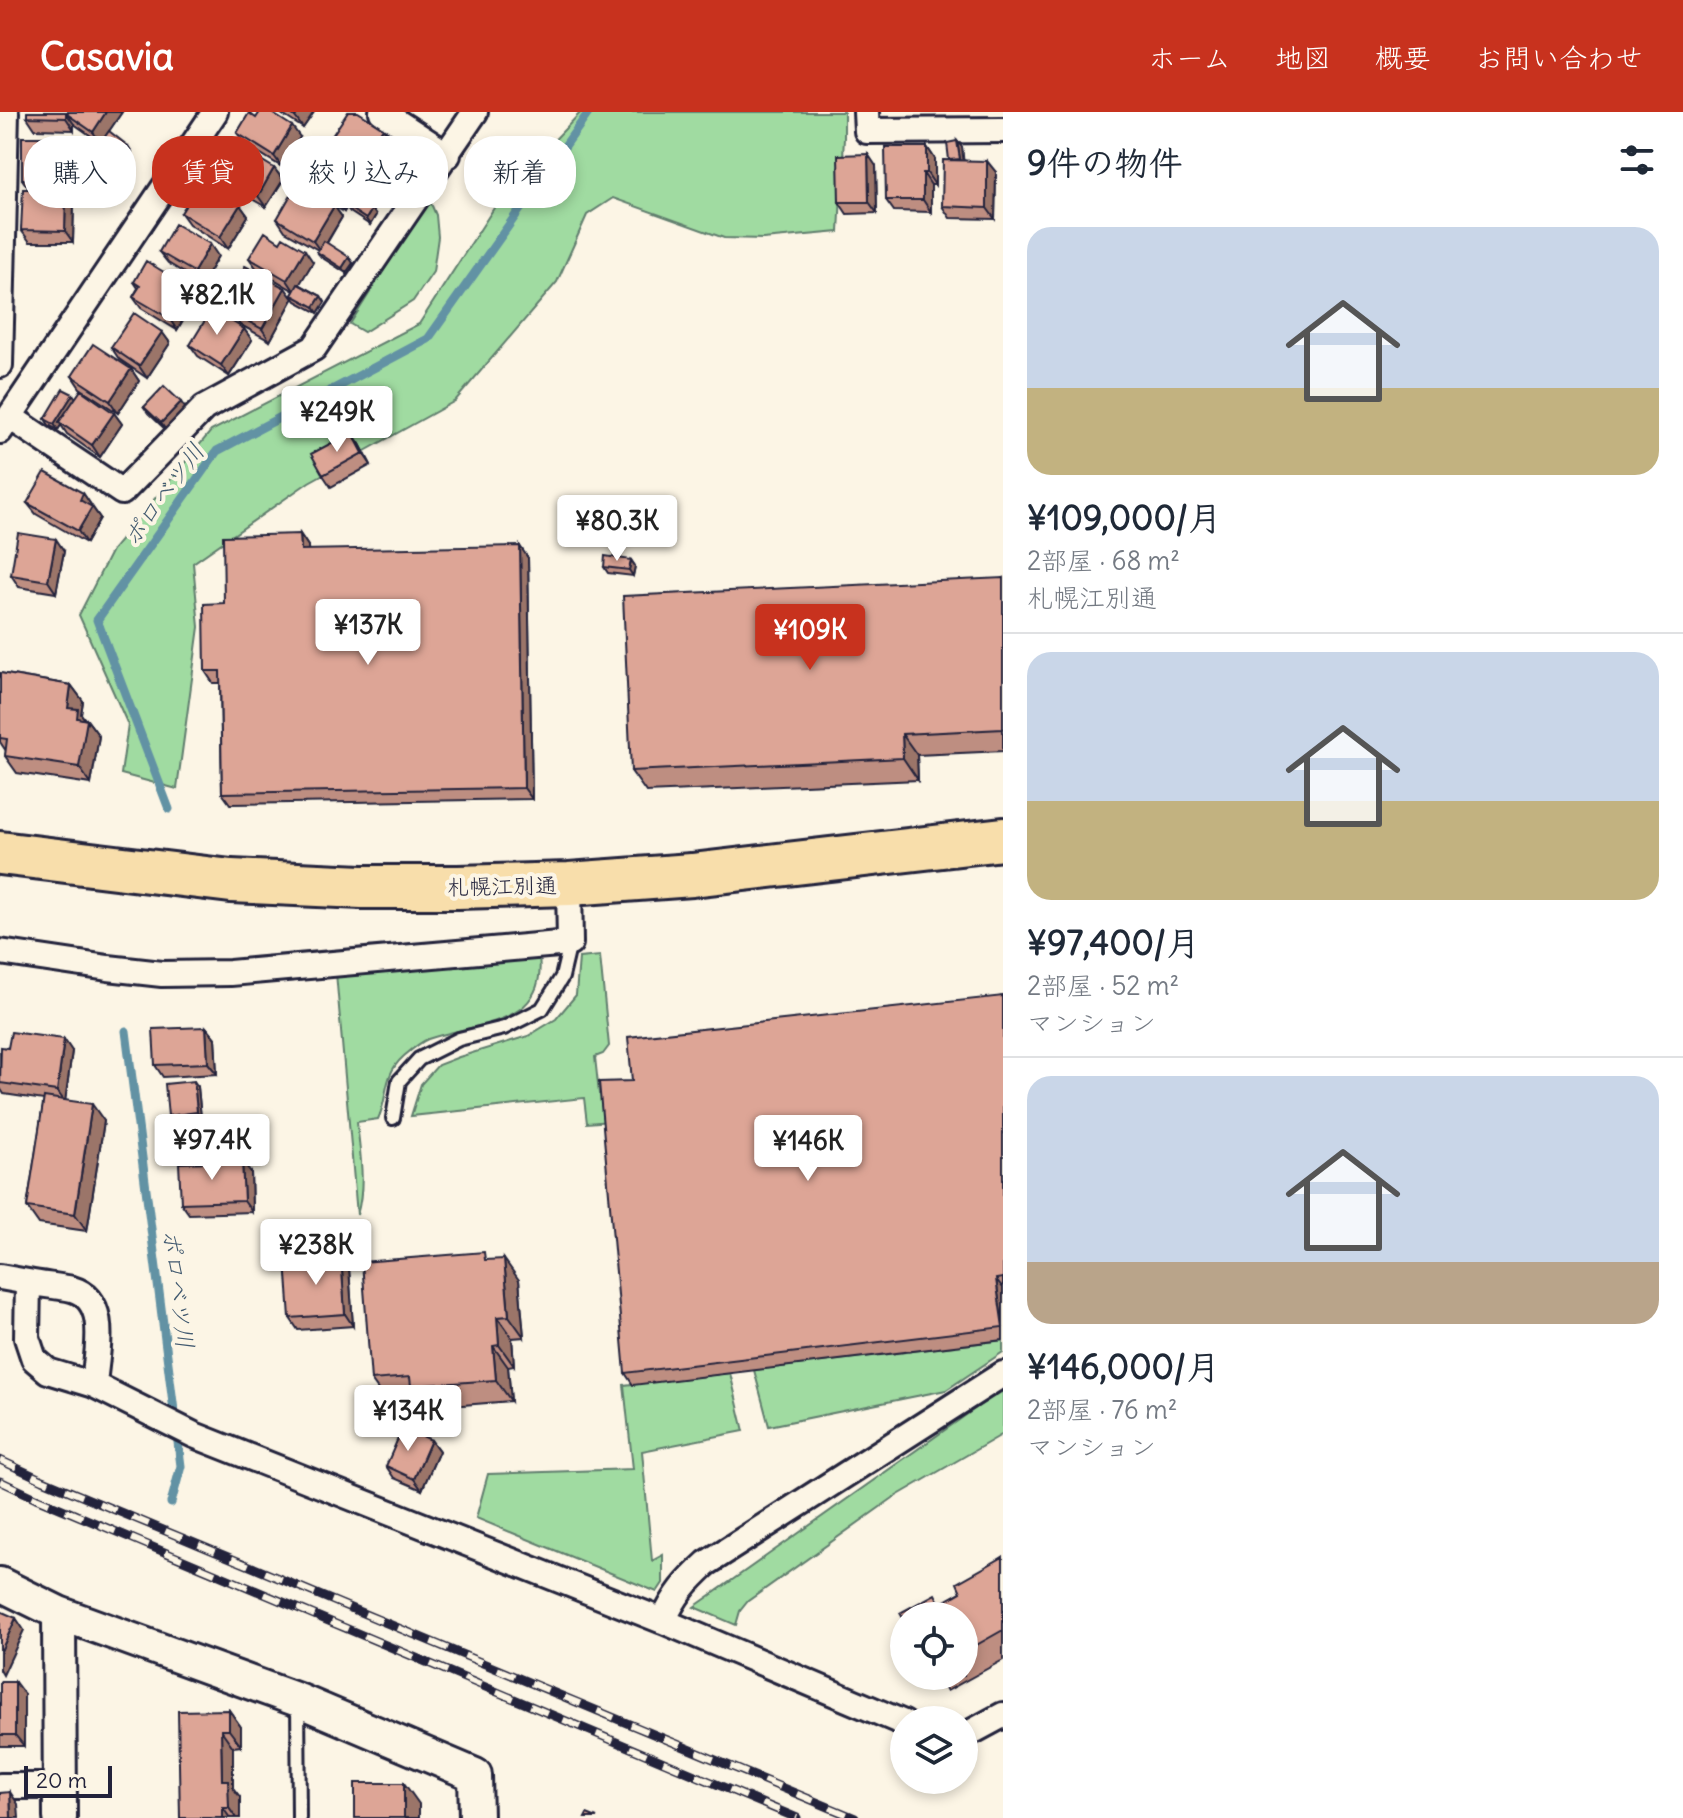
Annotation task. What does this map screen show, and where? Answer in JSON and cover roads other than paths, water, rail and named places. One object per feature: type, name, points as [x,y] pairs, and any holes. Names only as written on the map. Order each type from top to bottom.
[{"type":"highway","name":"札幌江別通","points":[[0,853],[231,881],[362,887],[458,887],[569,884],[692,875],[1003,839]]},
{"type":"street","points":[[0,365],[6,112]]},
{"type":"street","points":[[215,112],[5,424],[122,492],[204,408],[314,348],[411,208]]},
{"type":"street","points":[[382,112],[419,136]]},
{"type":"street","points":[[448,155],[475,112]]},
{"type":"street","points":[[866,112],[867,131],[1003,130]]},
{"type":"street","points":[[0,952],[162,974],[216,973],[570,943],[569,884]]},
{"type":"street","points":[[0,1277],[75,1290],[92,1300],[99,1319],[94,1385]]},
{"type":"street","points":[[28,1282],[27,1338],[34,1359],[48,1371],[94,1385],[194,1435],[663,1621],[890,1717]]},
{"type":"street","points":[[663,1621],[674,1597],[707,1563],[1003,1374]]},
{"type":"street","points":[[0,1584],[59,1613],[298,1700],[475,1775],[476,1818]]},
{"type":"street","points":[[59,1613],[60,1818]]},
{"type":"street","points":[[978,1728],[1003,1715]]},
{"type":"street","points":[[0,1786],[60,1786]]},
{"type":"lane","points":[[393,1118],[399,1081],[419,1059],[459,1039],[504,1028],[542,1009],[562,977],[570,943]]},
{"type":"lane","points":[[298,1700],[299,1818]]},
{"type":"waterway","name":"ポロベツ川","points":[[169,809],[97,620],[217,451],[428,339],[589,112]]},
{"type":"waterway","name":"ポロベツ川","points":[[126,1031],[181,1466],[171,1503]]},
{"type":"railway","points":[[0,1460],[855,1818]]},
{"type":"railway","points":[[0,1481],[797,1818]]}]
